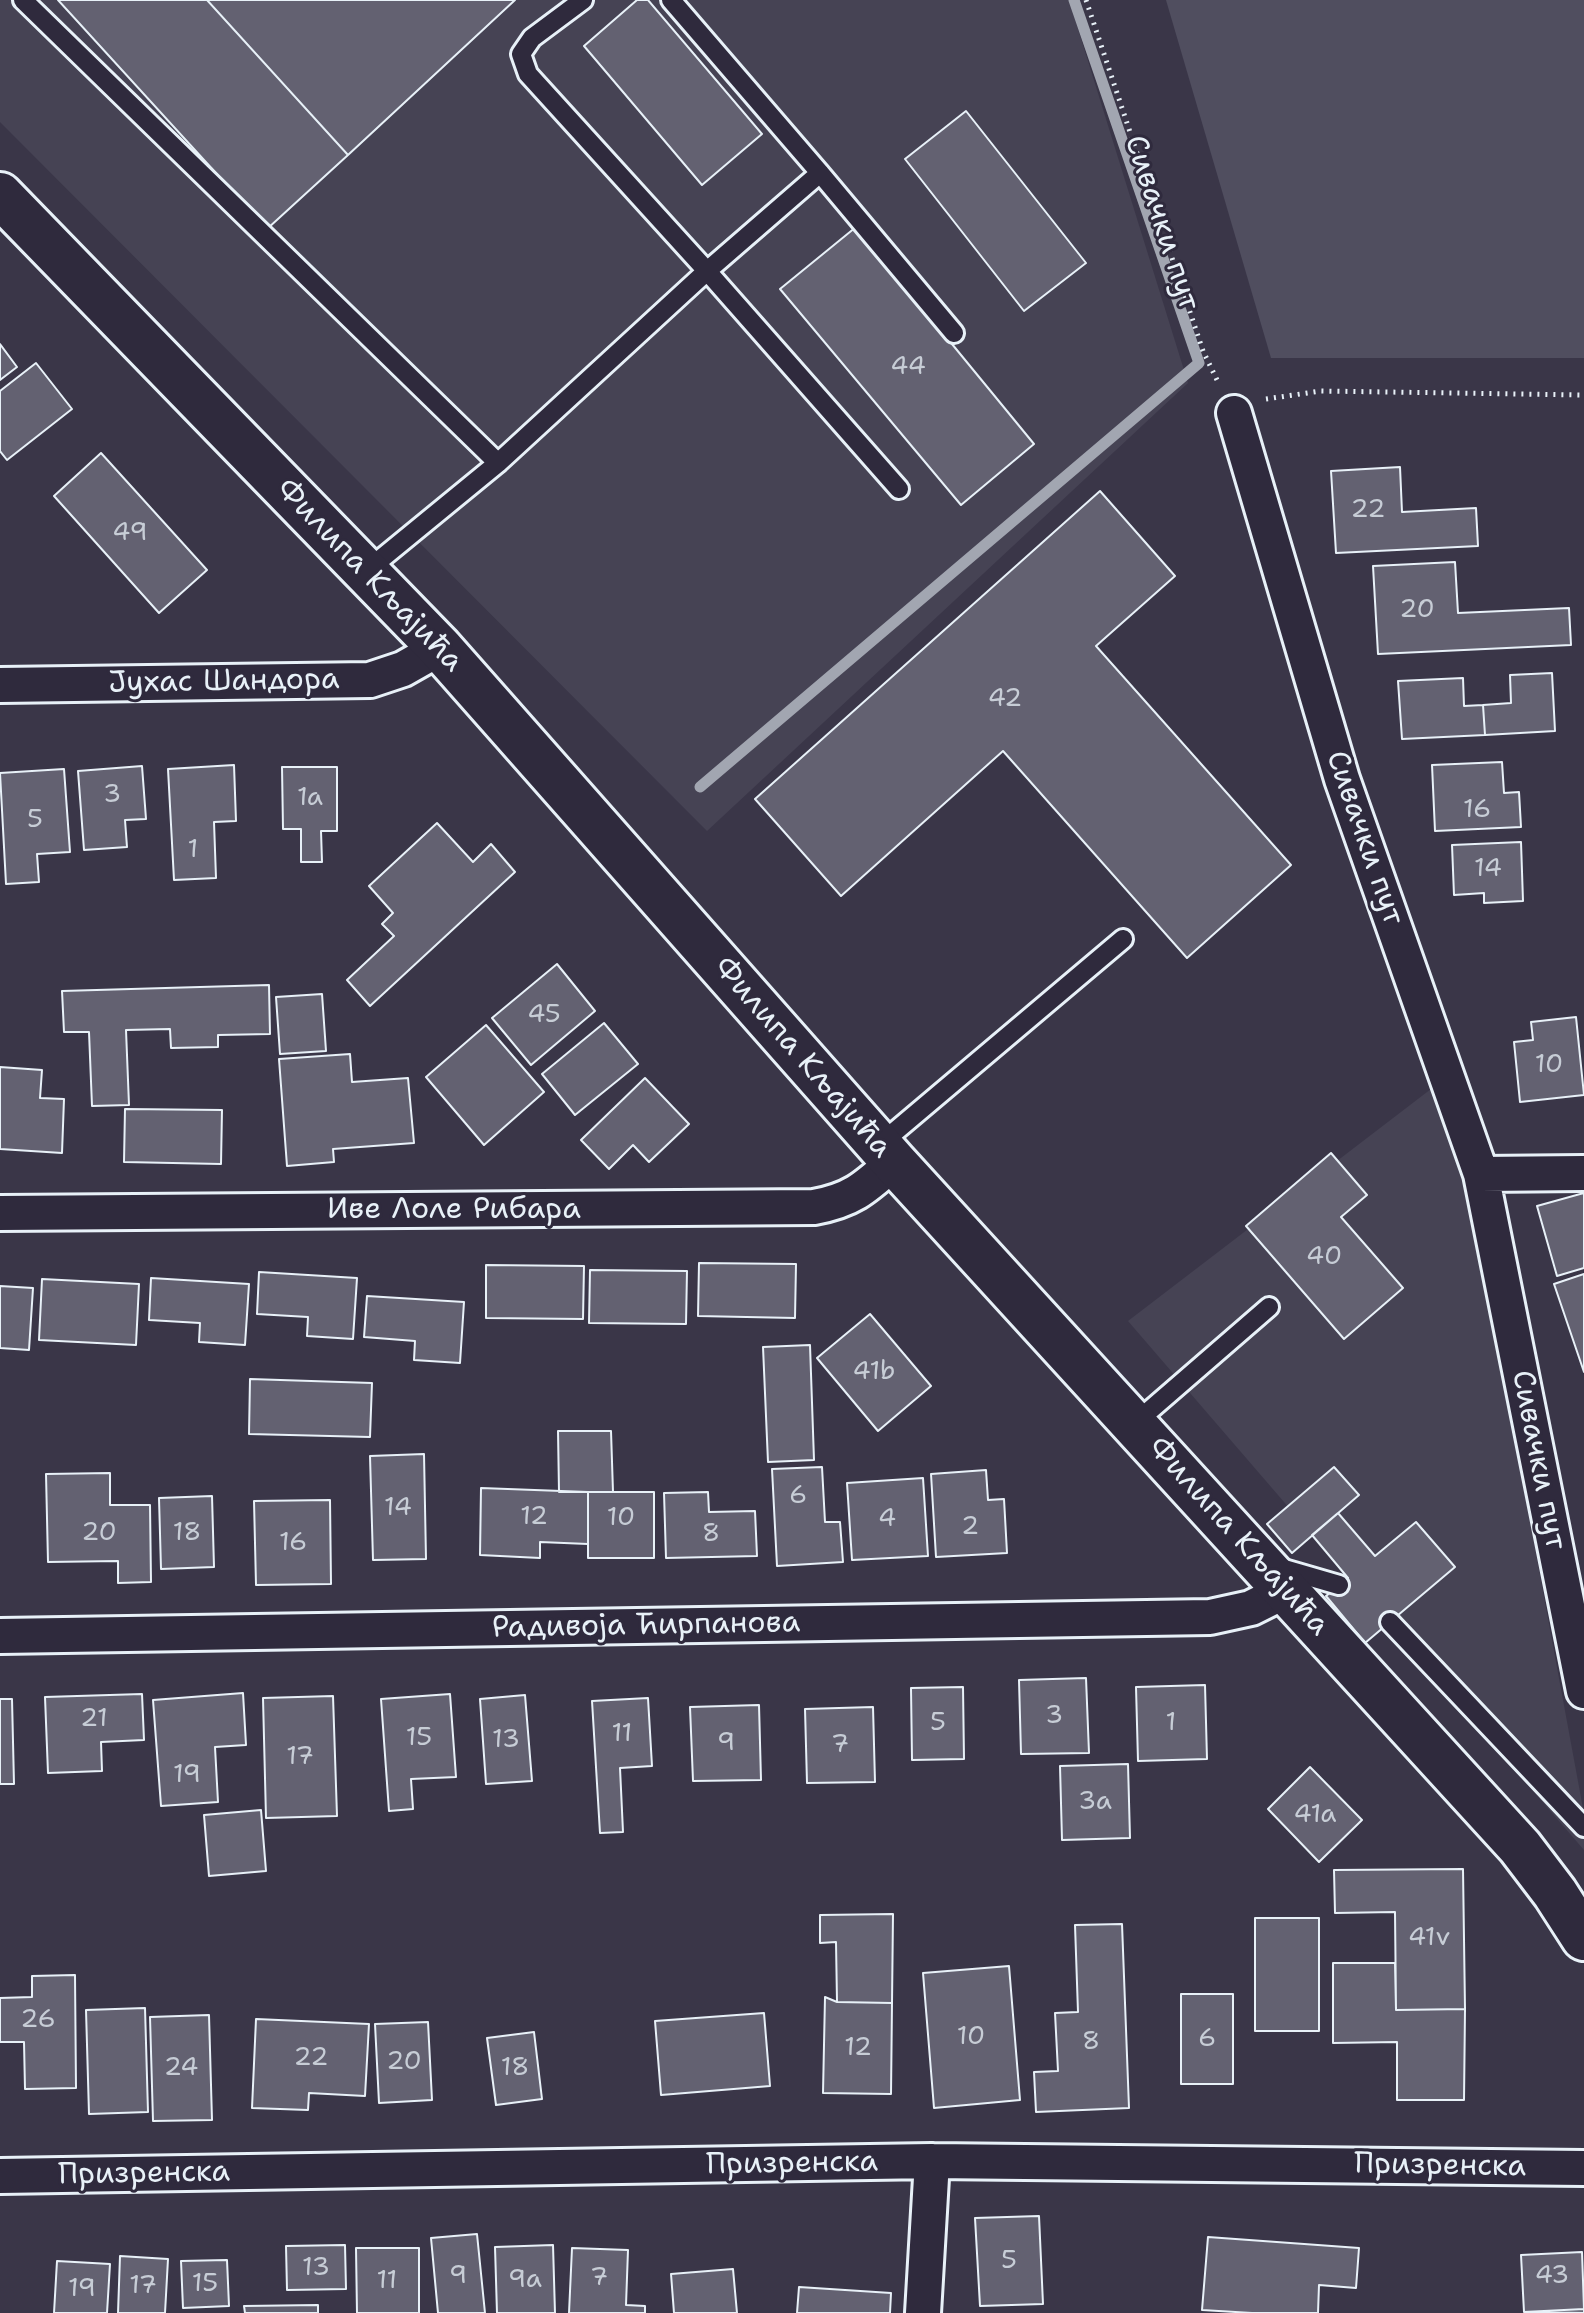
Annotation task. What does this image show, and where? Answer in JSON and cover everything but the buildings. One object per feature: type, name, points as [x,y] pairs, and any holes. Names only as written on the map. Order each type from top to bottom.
[{"type":"street","name":"Филипа Кљајића","points":[[0,195],[440,648],[887,1154],[1520,1847],[1584,1938]]},
{"type":"street","name":"Сивачки пут","points":[[1234,413],[1342,779],[1481,1174],[1584,1691]]},
{"type":"street","name":"Јухас Шандора","points":[[0,685],[370,680],[403,669],[440,648]]},
{"type":"street","name":"Иве Лоле Рибара","points":[[0,1213],[814,1207],[837,1203],[854,1195],[887,1154]]},
{"type":"street","points":[[1481,1174],[1584,1173]]},
{"type":"street","name":"Радивоја Ћирпанова","points":[[0,1636],[1210,1617],[1251,1608],[1274,1576]]},
{"type":"street","points":[[923,2313],[932,2161]]},
{"type":"street","name":"Призренска","points":[[0,2176],[932,2161],[1584,2168]]},
{"type":"lane","points":[[23,0],[498,463]]},
{"type":"lane","points":[[583,0],[532,38],[521,54],[528,74],[899,489]]},
{"type":"lane","points":[[671,0],[954,333]]},
{"type":"lane","points":[[365,572],[498,463],[707,271],[820,173]]},
{"type":"lane","points":[[887,1154],[1123,939]]},
{"type":"lane","points":[[1134,1424],[1269,1307]]},
{"type":"lane","points":[[1274,1576],[1339,1585]]},
{"type":"lane","points":[[1390,1622],[1584,1827]]},
{"type":"path","name":"Сивачки пут","points":[[1086,0],[1203,351],[1234,413]]},
{"type":"path","points":[[1234,413],[1269,398],[1321,391],[1584,395]]},
{"type":"shaded area","points":[[0,0],[1069,0],[1188,383],[707,831],[0,122]]},
{"type":"shaded area","points":[[1166,0],[1584,0],[1584,358],[1271,358]]},
{"type":"shaded area","points":[[1448,1076],[1584,1814],[1584,1850],[1128,1321]]},
{"type":"waterway","points":[[700,787],[1199,363],[1074,0]]}]
